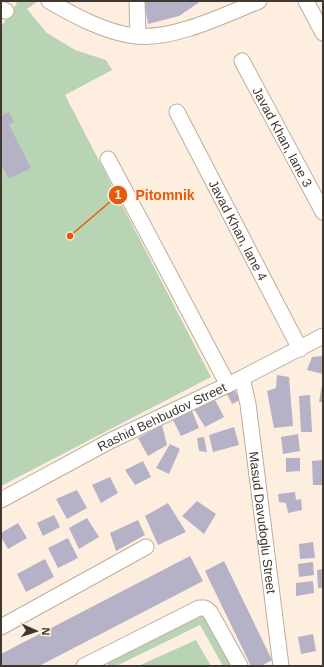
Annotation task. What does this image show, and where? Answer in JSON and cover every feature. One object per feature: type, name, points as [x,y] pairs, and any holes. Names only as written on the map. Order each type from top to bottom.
[{"type":"street","points":[[49,1],[108,30],[138,36],[155,35],[197,26],[259,1]]},
{"type":"street","points":[[137,1],[138,36]]},
{"type":"street","points":[[306,1],[323,33]]},
{"type":"street","name":"Javad Khan, lane 3","points":[[242,60],[323,212]]},
{"type":"street","name":"Javad Khan, lane 4","points":[[176,112],[300,349]]},
{"type":"street","points":[[108,159],[228,385]]},
{"type":"street","name":"Rashid Behbudov Street","points":[[1,500],[110,441],[228,385],[323,336]]},
{"type":"street","name":"Masud Davudoglu Street","points":[[242,378],[248,404],[281,666]]},
{"type":"street","points":[[1,627],[146,547]]},
{"type":"street","points":[[84,666],[199,608],[205,608],[210,612],[240,666]]},
{"type":"green space","points":[[14,1],[38,1],[27,9],[47,33],[75,50],[106,60],[112,70],[65,95],[211,377],[1,486],[1,27],[17,3]]},
{"type":"green space","points":[[202,612],[232,666],[223,666],[200,625],[116,666],[109,666],[107,663]]},
{"type":"green space","points":[[196,640],[211,666],[138,666]]},
{"type":"building","points":[[144,1],[201,1],[179,16],[148,24]]},
{"type":"building","points":[[9,112],[14,122],[9,125],[31,168],[9,179],[1,164],[1,116]]},
{"type":"building","points":[[323,356],[323,374],[307,370],[312,357]]},
{"type":"building","points":[[277,375],[289,377],[293,426],[274,428],[267,391],[276,388]]},
{"type":"building","points":[[322,385],[323,402],[319,402]]},
{"type":"building","points":[[233,387],[240,400],[232,404],[226,392]]},
{"type":"building","points":[[310,395],[312,432],[301,432],[299,396]]},
{"type":"building","points":[[215,400],[224,417],[205,427],[194,409]]},
{"type":"building","points":[[192,411],[199,428],[181,436],[173,420]]},
{"type":"building","points":[[162,425],[167,445],[148,456],[138,438]]},
{"type":"building","points":[[234,427],[239,445],[213,452],[209,435]]},
{"type":"building","points":[[298,434],[300,451],[283,454],[281,437]]},
{"type":"building","points":[[204,437],[207,452],[199,451],[197,438]]},
{"type":"building","points":[[170,444],[180,449],[169,474],[156,468]]},
{"type":"building","points":[[286,458],[300,458],[300,471],[286,472]]},
{"type":"building","points":[[323,460],[323,485],[313,485],[312,461]]},
{"type":"building","points":[[143,461],[151,477],[135,485],[125,470]]},
{"type":"building","points":[[110,477],[118,493],[101,503],[92,485]]},
{"type":"building","points":[[77,490],[87,508],[67,519],[56,499]]},
{"type":"building","points":[[295,492],[296,500],[301,499],[302,510],[288,513],[286,503],[279,502],[278,494]]},
{"type":"building","points":[[197,501],[216,514],[204,534],[182,516]]},
{"type":"building","points":[[168,503],[186,532],[158,545],[145,516]]},
{"type":"building","points":[[54,515],[60,527],[43,536],[37,523]]},
{"type":"building","points":[[87,518],[99,537],[79,549],[69,528]]},
{"type":"building","points":[[138,520],[145,535],[116,551],[110,533]]},
{"type":"building","points":[[18,523],[27,538],[8,549],[1,537],[1,533]]},
{"type":"building","points":[[68,538],[78,558],[58,568],[48,548]]},
{"type":"building","points":[[313,542],[315,558],[300,559],[299,544]]},
{"type":"building","points":[[190,556],[203,581],[39,666],[1,666],[1,654]]},
{"type":"building","points":[[45,559],[54,577],[26,592],[17,574]]},
{"type":"building","points":[[224,561],[272,660],[261,666],[251,666],[205,571]]},
{"type":"building","points":[[313,562],[314,575],[299,577],[298,564]]},
{"type":"building","points":[[323,569],[323,588],[318,588],[317,570]]},
{"type":"building","points":[[313,581],[314,593],[296,596],[296,583]]},
{"type":"building","points":[[313,634],[316,651],[301,654],[298,637]]},
{"type":"place","name":"Pitomnik","points":[[70,236]]}]
